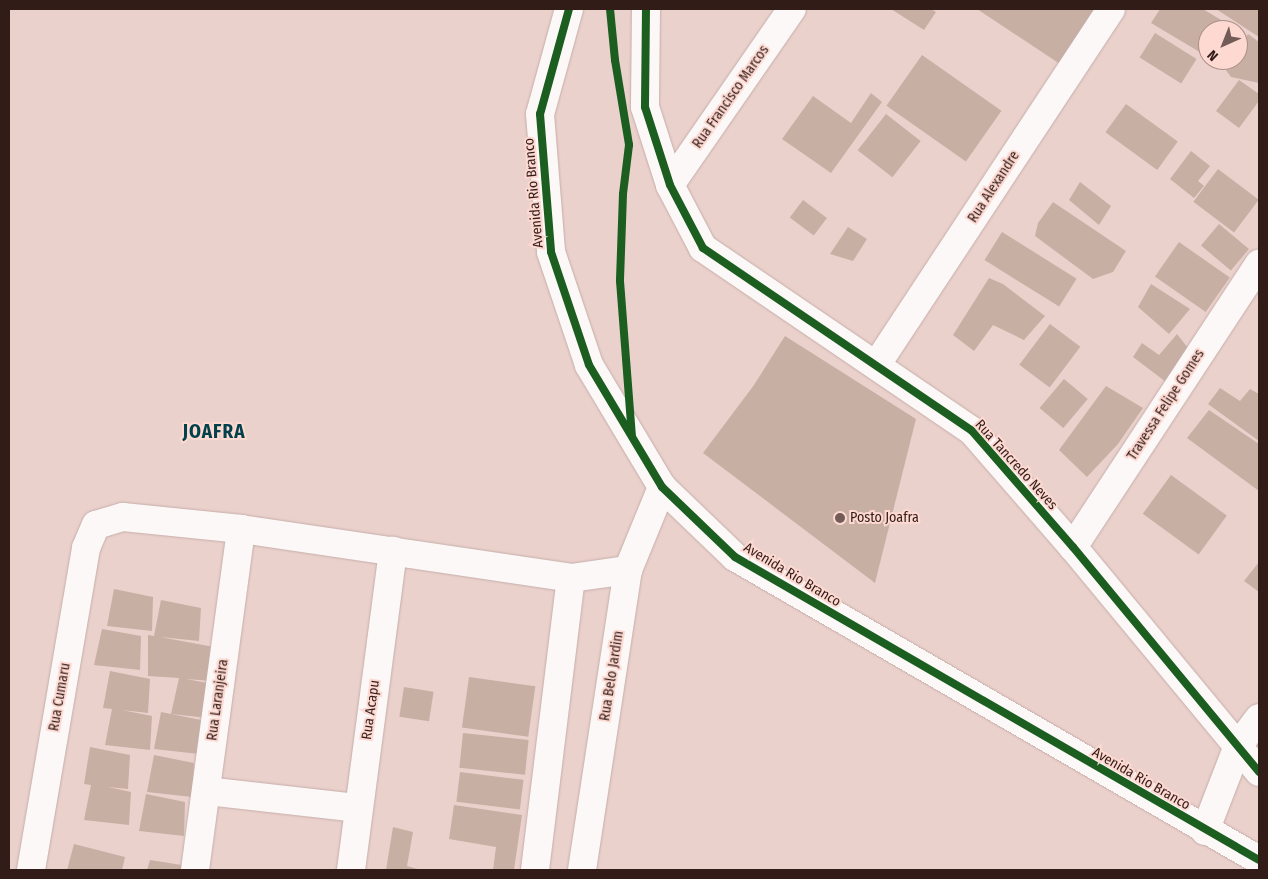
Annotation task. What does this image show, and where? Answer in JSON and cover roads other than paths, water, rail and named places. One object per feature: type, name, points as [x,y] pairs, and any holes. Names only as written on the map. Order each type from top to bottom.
[{"type":"street","name":"Avenida Rio Branco","points":[[569,9],[540,114],[551,252],[589,365],[662,487],[735,557],[1204,831],[1259,860]]},
{"type":"street","name":"Rua Tancredo Neves","points":[[646,9],[645,107],[670,185],[703,248],[877,364],[972,431],[1073,547],[1259,772]]},
{"type":"street","name":"Rua Francisco Marcos","points":[[670,185],[792,9]]},
{"type":"street","name":"Rua Alexandre","points":[[877,364],[1111,9]]},
{"type":"street","name":"Travessa Felipe Gomes","points":[[1073,547],[1259,264]]},
{"type":"street","name":"Rua Belo Jardim","points":[[582,870],[628,570],[662,487]]},
{"type":"street","name":"Rua Cumaru","points":[[31,870],[86,548],[96,525],[123,517],[241,529]]},
{"type":"street","points":[[241,529],[393,550],[571,578],[628,570]]},
{"type":"street","name":"Rua Laranjeira","points":[[195,870],[241,529]]},
{"type":"street","name":"Rua Acapu","points":[[351,870],[393,550]]},
{"type":"street","points":[[535,870],[571,578]]},
{"type":"street","points":[[1204,831],[1238,746],[1259,718]]},
{"type":"street","points":[[206,791],[358,808]]},
{"type":"place","name":"Posto Joafra","points":[[840,518]]},
{"type":"district","name":"JOAFRA","points":[[214,432]]}]
